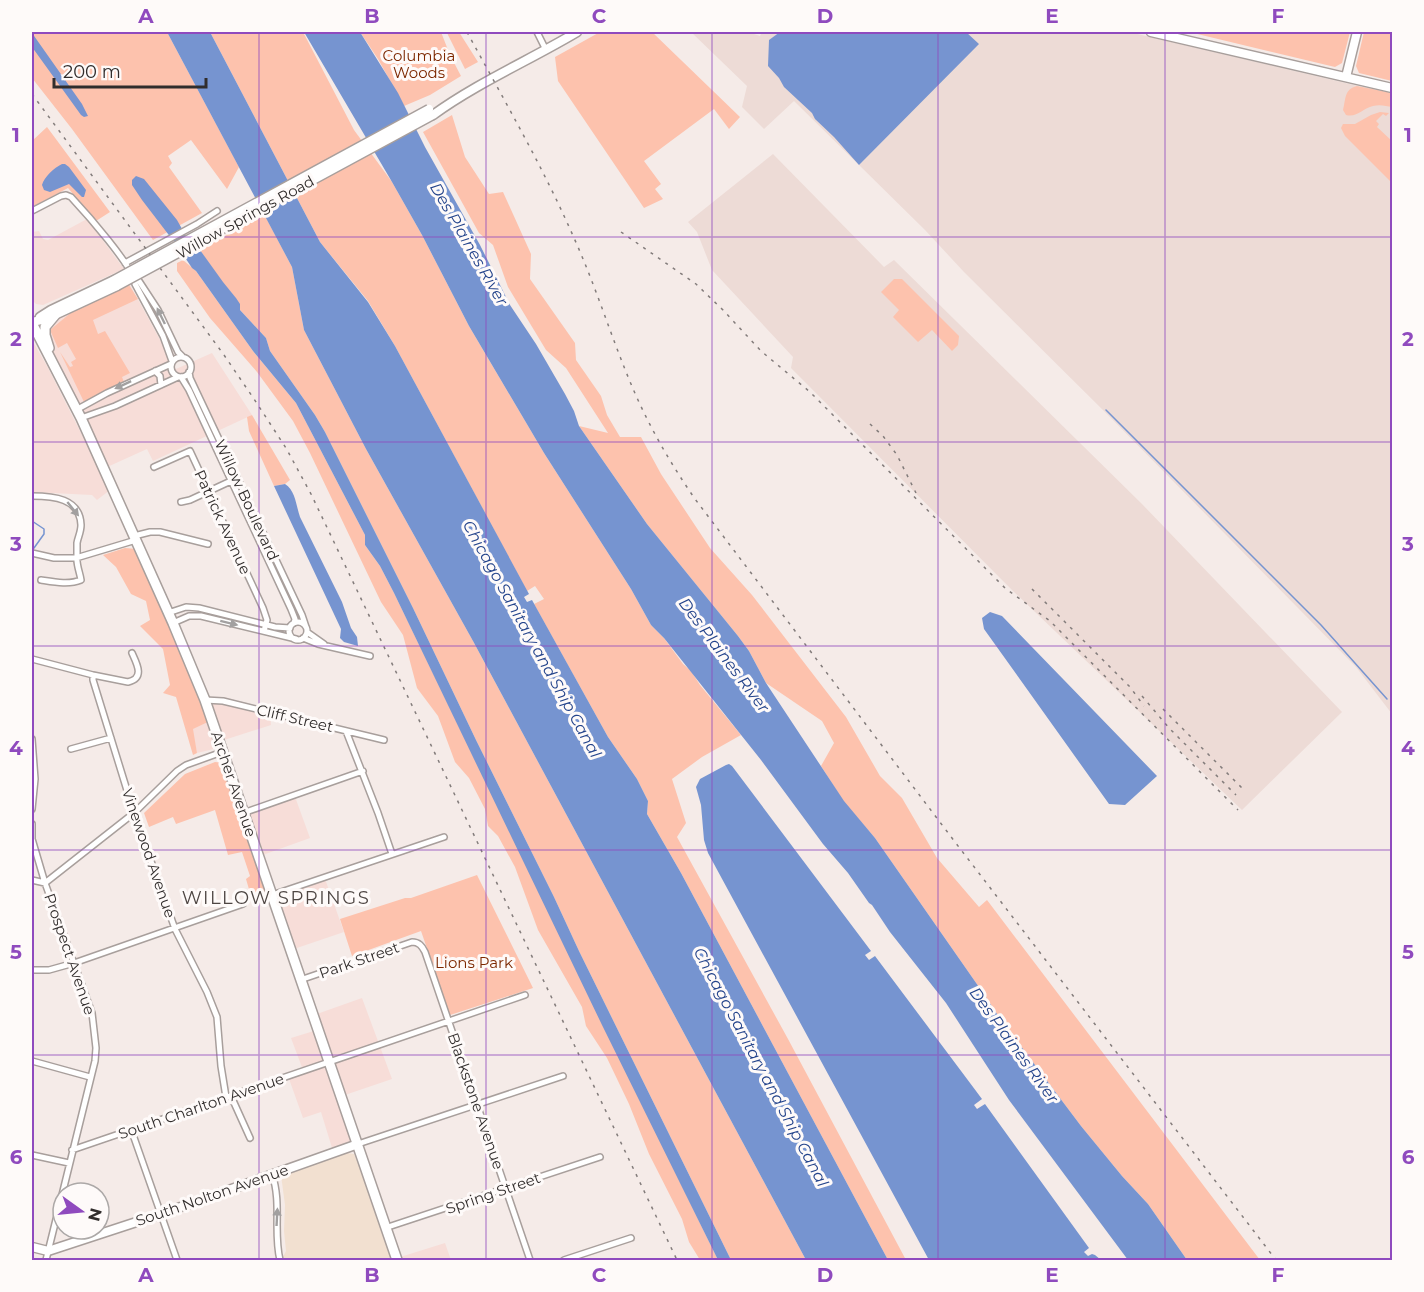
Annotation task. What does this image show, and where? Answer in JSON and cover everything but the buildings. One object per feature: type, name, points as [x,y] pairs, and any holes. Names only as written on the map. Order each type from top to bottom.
[{"type":"main road","name":"Willow Springs Road","points":[[32,322],[55,315],[116,283],[577,32]]},
{"type":"main road","points":[[1151,32],[1392,88]]},
{"type":"main road","points":[[1346,77],[1357,32]]},
{"type":"main road","name":"Willow Springs Road","points":[[32,322],[51,310],[116,283]]},
{"type":"main road","points":[[52,362],[45,327],[55,315]]},
{"type":"main road","name":"Archer Avenue","points":[[32,322],[79,414],[205,700],[397,1260]]},
{"type":"main road","name":"South Nolton Avenue","points":[[48,1251],[161,1214],[358,1144]]},
{"type":"main road","points":[[32,1247],[48,1251]]},
{"type":"street","points":[[538,33],[546,50]]},
{"type":"street","points":[[32,211],[61,196],[71,197],[142,285],[158,310],[178,352],[190,362],[191,366],[189,372],[180,377],[110,408],[79,414]]},
{"type":"street","points":[[125,263],[217,211]]},
{"type":"street","points":[[135,279],[135,284],[163,336],[172,362],[171,370],[180,377]]},
{"type":"street","points":[[79,414],[102,395],[182,356]]},
{"type":"street","points":[[155,371],[160,376],[161,385]]},
{"type":"street","name":"Willow Boulevard","points":[[189,372],[307,629]]},
{"type":"street","name":"Willow Boulevard","points":[[180,377],[291,609],[294,619],[291,636],[299,639]]},
{"type":"street","points":[[102,395],[110,408]]},
{"type":"street","name":"Patrick Avenue","points":[[154,467],[190,451],[263,608],[266,624]]},
{"type":"street","points":[[181,502],[237,478]]},
{"type":"street","points":[[32,496],[52,496],[62,499],[74,507],[79,514],[81,526],[76,558],[81,580],[66,583],[41,580]]},
{"type":"street","points":[[32,554],[54,558],[76,558],[150,532],[160,532],[208,544]]},
{"type":"street","points":[[168,614],[186,608],[199,608],[285,628],[302,623],[310,635],[325,645]]},
{"type":"street","points":[[173,623],[194,615],[370,656]]},
{"type":"street","points":[[264,631],[266,624]]},
{"type":"street","points":[[299,639],[307,629]]},
{"type":"street","points":[[32,659],[128,682],[133,681],[139,670],[132,653]]},
{"type":"street","name":"Vinewood Avenue","points":[[93,675],[134,813],[175,929],[217,1017],[221,1066],[229,1096],[250,1138]]},
{"type":"street","name":"Cliff Street","points":[[205,700],[223,701],[384,740]]},
{"type":"street","points":[[346,730],[392,854]]},
{"type":"street","points":[[71,749],[111,738]]},
{"type":"street","points":[[32,739],[35,779],[32,809]]},
{"type":"street","points":[[32,880],[45,883],[134,813],[177,771],[186,765],[222,752]]},
{"type":"street","points":[[243,813],[363,771]]},
{"type":"street","name":"Prospect Avenue","points":[[32,824],[32,839],[45,883],[92,1013],[96,1048],[95,1061],[46,1260]]},
{"type":"street","points":[[272,895],[444,837]]},
{"type":"street","points":[[32,970],[49,970],[74,963],[243,904]]},
{"type":"street","name":"Park Street","points":[[300,980],[412,942],[418,943]]},
{"type":"street","name":"Blackstone Avenue","points":[[418,943],[423,948],[530,1260]]},
{"type":"street","name":"South Charlton Avenue","points":[[72,1150],[525,995]]},
{"type":"street","points":[[32,1061],[90,1077]]},
{"type":"street","points":[[358,1144],[564,1076]]},
{"type":"street","points":[[131,1129],[177,1260]]},
{"type":"street","points":[[32,1155],[69,1163]]},
{"type":"street","name":"Spring Street","points":[[385,1228],[600,1156]]},
{"type":"street","points":[[272,1174],[277,1192],[276,1236],[280,1260]]},
{"type":"street","points":[[564,1260],[630,1238]]},
{"type":"shaded area","points":[[691,32],[748,32],[760,36],[762,32],[1129,32],[1392,94],[1392,714],[1356,667],[925,230],[794,101],[764,129],[742,107],[747,86]]},
{"type":"shaded area","points":[[773,154],[884,267],[894,260],[1142,504],[1342,712],[1242,810],[1013,591],[791,368],[793,357],[712,270],[697,232],[688,222]]},
{"type":"shaded area","points":[[87,219],[124,269],[43,305],[36,304],[32,300],[32,232],[39,231],[43,239],[48,240]]},
{"type":"shaded area","points":[[129,283],[176,369],[212,353],[252,415],[153,461],[147,449],[105,468],[34,324]]},
{"type":"shaded area","points":[[32,340],[110,490],[97,500],[92,495],[32,492]]},
{"type":"shaded area","points":[[206,698],[270,713],[271,725],[221,741],[218,748],[197,753],[192,729],[208,722]]},
{"type":"shaded area","points":[[294,794],[310,838],[260,856],[245,811]]},
{"type":"shaded area","points":[[324,876],[344,932],[291,950],[273,894]]},
{"type":"shaded area","points":[[362,998],[392,1079],[342,1096],[314,1015]]},
{"type":"shaded area","points":[[317,1030],[357,1144],[333,1151],[321,1112],[303,1118],[288,1076],[303,1070],[291,1038]]},
{"type":"shaded area","points":[[347,1153],[354,1154],[393,1260],[284,1260],[286,1251],[285,1205],[281,1175]]},
{"type":"shaded area","points":[[445,1243],[451,1260],[398,1260],[397,1258]]},
{"type":"green space","points":[[32,32],[167,32],[239,167],[227,189],[191,140],[168,156],[172,163],[169,167],[202,213],[153,240],[32,78]]},
{"type":"green space","points":[[210,32],[303,32],[354,130],[392,182],[422,235],[469,326],[544,453],[631,589],[651,625],[691,671],[741,735],[702,757],[672,779],[686,823],[677,837],[906,1260],[888,1260],[681,873],[647,814],[648,801],[637,779],[608,737],[534,604],[544,599],[535,586],[527,591],[395,346],[368,301],[320,242]]},
{"type":"green space","name":"Columbia Woods","points":[[360,32],[441,32],[461,76],[430,95],[404,106]]},
{"type":"green space","points":[[447,32],[459,32],[478,62],[465,69]]},
{"type":"green space","points":[[600,32],[652,32],[740,117],[729,129],[714,109],[644,161],[661,184],[655,189],[663,199],[644,208],[558,81],[555,57]]},
{"type":"green space","points":[[1189,32],[1350,32],[1342,63],[1335,67]]},
{"type":"green space","points":[[1364,32],[1392,32],[1392,81],[1359,73],[1356,66]]},
{"type":"green space","points":[[1357,86],[1392,93],[1392,107],[1376,105],[1357,114],[1346,115],[1343,110],[1346,95],[1350,89]]},
{"type":"green space","points":[[1380,112],[1389,113],[1386,116],[1383,114],[1376,121],[1379,124],[1377,127],[1392,141],[1392,183],[1345,136],[1341,128],[1343,124],[1355,124]]},
{"type":"green space","points":[[452,115],[465,157],[489,194],[503,192],[531,254],[530,279],[575,343],[576,360],[601,396],[607,415],[620,437],[641,437],[661,474],[710,548],[752,595],[846,717],[880,776],[902,798],[937,858],[979,907],[987,900],[1260,1260],[1187,1260],[1148,1204],[1081,1126],[1013,1038],[875,838],[844,802],[821,766],[834,743],[822,721],[766,683],[738,636],[647,524],[579,426],[608,433],[566,368],[546,350],[508,287],[493,245],[479,233],[423,132]]},
{"type":"green space","points":[[47,127],[110,212],[96,221],[68,188],[32,207],[32,141]]},
{"type":"green space","points":[[264,214],[292,267],[304,330],[366,449],[473,641],[806,1260],[731,1260],[325,432],[270,351],[266,338],[240,310],[236,298],[200,250]]},
{"type":"green space","points":[[183,260],[196,271],[253,351],[296,403],[365,535],[365,545],[380,566],[394,593],[718,1260],[700,1260],[689,1242],[682,1219],[649,1154],[607,1058],[586,1026],[582,1007],[538,930],[515,867],[498,836],[488,826],[485,809],[469,778],[455,762],[438,716],[417,688],[403,635],[381,602],[293,421],[257,372],[210,318],[177,271],[177,263]]},
{"type":"green space","points":[[894,279],[902,279],[959,336],[958,345],[952,351],[932,330],[918,342],[893,317],[899,310],[881,292]]},
{"type":"green space","points":[[129,285],[138,299],[93,320],[98,334],[105,331],[130,373],[122,377],[124,382],[84,402],[60,352],[70,367],[73,366],[71,362],[76,359],[67,343],[58,348],[50,330],[73,311]]},
{"type":"green space","points":[[252,415],[290,480],[285,484],[274,486],[249,431],[247,417]]},
{"type":"green space","points":[[125,548],[137,549],[178,639],[208,722],[193,729],[197,753],[193,755],[176,697],[163,693],[170,685],[163,649],[140,626],[150,620],[146,601],[131,594],[116,567],[103,555]]},
{"type":"green space","points":[[215,762],[224,763],[270,897],[253,903],[246,879],[250,876],[242,852],[228,855],[215,810],[176,824],[173,817],[149,827],[144,813],[185,774]]},
{"type":"green space","name":"Lions Park","points":[[477,875],[533,988],[450,1015],[421,931],[352,956],[340,919]]},
{"type":"water","name":"Chicago Sanitary and Ship Canal","points":[[167,32],[210,32],[320,242],[368,302],[395,346],[529,594],[524,597],[527,602],[532,600],[608,737],[637,779],[648,801],[647,814],[681,873],[888,1260],[806,1260],[473,641],[366,449],[304,330],[292,267]]},
{"type":"water","name":"Des Plaines River","points":[[304,32],[360,32],[398,93],[510,305],[565,394],[579,426],[647,524],[749,651],[766,683],[844,801],[875,838],[1013,1038],[1081,1126],[1148,1204],[1187,1260],[1128,1260],[1009,1100],[946,1003],[761,760],[664,638],[651,625],[631,589],[544,453],[469,326],[422,235]]},
{"type":"water","points":[[780,32],[830,34],[836,32],[966,32],[979,44],[859,165],[812,113],[784,87],[768,66],[769,40]]},
{"type":"water","points":[[32,33],[88,116],[81,115],[32,47]]},
{"type":"water","points":[[62,164],[69,167],[86,190],[84,197],[69,184],[50,192],[44,190],[42,185],[45,179]]},
{"type":"water","points":[[136,176],[144,179],[177,220],[186,236],[200,250],[236,298],[240,304],[240,310],[266,338],[270,351],[325,432],[731,1260],[718,1260],[394,593],[380,566],[365,545],[365,535],[296,403],[253,351],[142,200],[132,185],[132,180]]},
{"type":"water","points":[[285,484],[294,495],[300,517],[342,602],[351,628],[357,637],[358,646],[344,642],[340,638],[341,629],[274,486]]},
{"type":"water","points":[[990,612],[1002,616],[1157,776],[1125,805],[1109,804],[984,629],[982,618]]},
{"type":"water","points":[[729,764],[871,951],[865,955],[869,960],[875,956],[982,1099],[974,1105],[977,1109],[985,1104],[1089,1248],[1084,1252],[1088,1256],[1095,1255],[1101,1260],[929,1260],[708,853],[696,787],[700,779]]},
{"type":"waterway","points":[[1106,410],[1321,625],[1387,699]]},
{"type":"waterway","points":[[32,521],[44,529],[44,534],[34,548]]},
{"type":"railway","points":[[467,32],[549,185],[583,258],[638,400],[657,438],[687,487],[955,842],[1276,1260]]},
{"type":"railway","points":[[32,94],[224,355],[286,448],[311,494],[677,1260]]},
{"type":"railway","points":[[621,232],[696,284],[761,351],[810,392],[1005,588],[1050,621],[1238,810]]},
{"type":"railway","points":[[870,424],[883,436],[897,455],[916,493]]},
{"type":"railway","points":[[1032,589],[1130,687],[1144,706]]},
{"type":"railway","points":[[1142,696],[1169,728],[1236,795]]},
{"type":"railway","points":[[1163,709],[1243,789]]},
{"type":"district","name":"WILLOW SPRINGS","points":[[276,898]]}]
